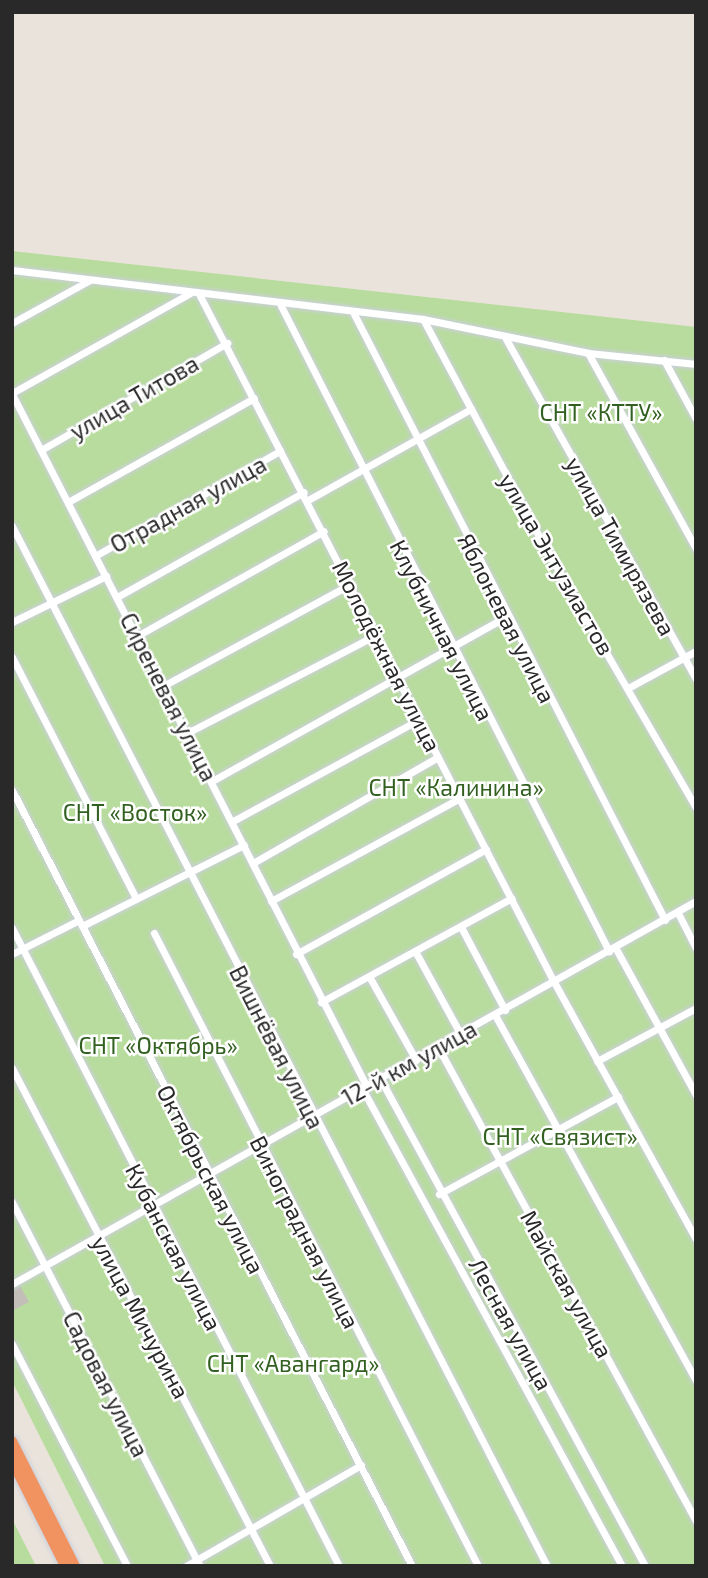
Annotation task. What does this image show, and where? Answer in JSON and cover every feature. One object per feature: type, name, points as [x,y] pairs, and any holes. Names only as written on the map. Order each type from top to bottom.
[{"type":"highway","points":[[12,1441],[75,1566]]},
{"type":"highway","points":[[12,1461],[65,1566]]},
{"type":"street","points":[[12,270],[281,306],[423,319],[506,339],[588,354],[696,364]]},
{"type":"street","points":[[12,323],[90,280]]},
{"type":"street","points":[[12,394],[195,294]]},
{"type":"street","name":"Молодёжная улица","points":[[195,294],[227,343],[554,982],[696,1239]]},
{"type":"street","name":"Клубничная улица","points":[[281,306],[450,646],[612,949],[696,1095]]},
{"type":"street","name":"Яблоневая улица","points":[[354,314],[505,617],[665,920]]},
{"type":"street","name":"улица Энтузиастов","points":[[423,319],[696,808]]},
{"type":"street","name":"улица Тимирязева","points":[[506,339],[696,679]]},
{"type":"street","name":"улица Титова","points":[[41,450],[227,343]]},
{"type":"street","points":[[588,354],[696,549]]},
{"type":"street","points":[[664,360],[696,419]]},
{"type":"street","name":"Сиреневая улица","points":[[12,394],[233,821],[296,954],[365,1088]]},
{"type":"street","points":[[68,502],[254,398]]},
{"type":"street","points":[[308,500],[417,442],[471,409]]},
{"type":"street","name":"Отрадная улица","points":[[95,556],[281,452]]},
{"type":"street","points":[[117,597],[304,492]]},
{"type":"street","name":"Вишнёвая улица","points":[[12,526],[311,1116],[547,1566]]},
{"type":"street","points":[[137,636],[324,531]]},
{"type":"street","points":[[12,622],[106,576]]},
{"type":"street","points":[[163,686],[351,584]]},
{"type":"street","points":[[212,781],[505,617]]},
{"type":"street","points":[[187,733],[376,635]]},
{"type":"street","points":[[628,688],[696,651]]},
{"type":"street","points":[[12,657],[136,898]]},
{"type":"street","points":[[233,821],[418,720]]},
{"type":"street","points":[[253,863],[438,757]]},
{"type":"street","name":"Октябрьская улица","points":[[12,790],[411,1566]]},
{"type":"street","points":[[271,901],[460,798]]},
{"type":"street","points":[[12,954],[244,845]]},
{"type":"street","points":[[296,954],[486,849]]},
{"type":"street","points":[[321,1002],[370,978],[512,898]]},
{"type":"street","name":"12-й км улица","points":[[12,1284],[46,1268],[261,1149],[311,1116],[381,1080],[696,901]]},
{"type":"street","points":[[678,913],[696,948]]},
{"type":"street","points":[[461,927],[505,1010]]},
{"type":"street","name":"Кубанская улица","points":[[12,928],[338,1566]]},
{"type":"street","name":"Виноградная улица","points":[[154,933],[261,1149],[478,1566]]},
{"type":"street","points":[[415,951],[461,1035]]},
{"type":"street","points":[[370,978],[416,1060]]},
{"type":"street","points":[[597,1061],[696,1008]]},
{"type":"street","points":[[495,1015],[696,1380]]},
{"type":"street","name":"Майская улица","points":[[438,1047],[696,1521]]},
{"type":"street","name":"улица Мичурина","points":[[12,1068],[270,1566]]},
{"type":"street","name":"Лесная улица","points":[[381,1080],[439,1194],[645,1566]]},
{"type":"street","points":[[365,1088],[622,1566]]},
{"type":"street","points":[[439,1194],[618,1097]]},
{"type":"street","name":"Садовая улица","points":[[12,1202],[198,1562]]},
{"type":"street","points":[[12,1344],[127,1566]]},
{"type":"street","points":[[186,1566],[198,1562],[361,1465]]},
{"type":"green space","points":[[12,251],[696,327],[696,1566],[105,1566],[12,1381]]},
{"type":"green space","points":[[12,1519],[36,1566],[12,1566]]},
{"type":"building","points":[[20,1286],[29,1302],[12,1311],[12,1291]]},
{"type":"park label","name":"СНТ «КТТУ»","points":[[601,412]]},
{"type":"park label","name":"СНТ «Калинина»","points":[[456,787]]},
{"type":"park label","name":"СНТ «Восток»","points":[[135,812]]},
{"type":"park label","name":"СНТ «Октябрь»","points":[[158,1045]]},
{"type":"park label","name":"СНТ «Связист»","points":[[560,1136]]},
{"type":"park label","name":"СНТ «Авангард»","points":[[293,1363]]}]
